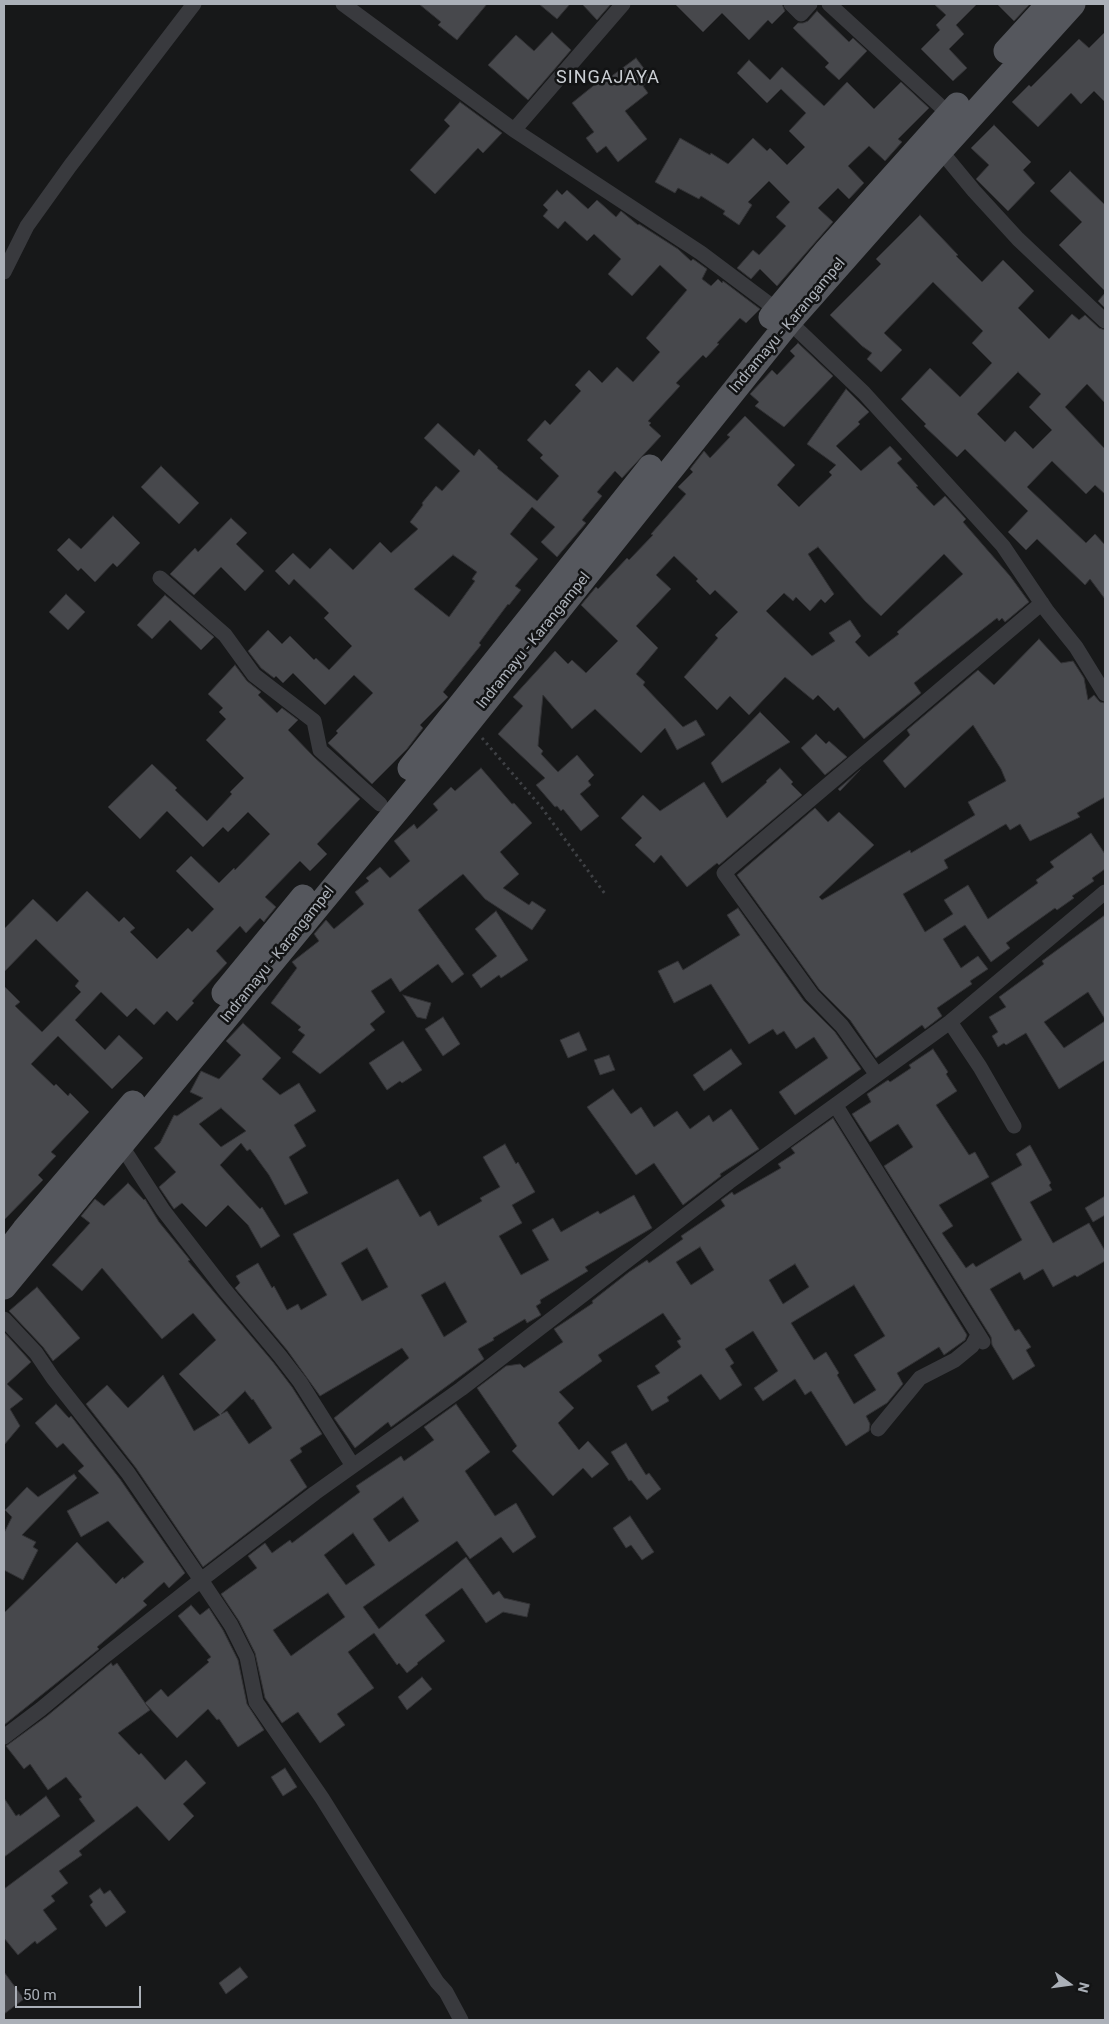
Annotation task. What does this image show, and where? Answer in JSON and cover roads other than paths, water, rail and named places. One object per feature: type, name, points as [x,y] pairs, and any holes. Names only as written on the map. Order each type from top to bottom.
[{"type":"main road","name":"Indramayu - Karangampel","points":[[934,143],[949,114],[1049,4]]},
{"type":"main road","name":"Indramayu - Karangampel","points":[[4,1287],[121,1145],[237,990],[783,316],[934,143],[1074,4]]},
{"type":"main road","name":"Indramayu - Karangampel","points":[[389,801],[469,722],[783,316]]},
{"type":"main road","name":"Indramayu - Karangampel","points":[[4,1256],[237,990]]},
{"type":"street","points":[[4,272],[32,219],[70,166],[194,4]]},
{"type":"street","points":[[343,4],[514,130],[702,253],[783,316],[864,393],[1003,546],[1042,603],[1076,646],[1105,694]]},
{"type":"street","points":[[514,130],[624,4]]},
{"type":"street","points":[[791,4],[801,14],[810,4]]},
{"type":"street","points":[[829,4],[949,114]]},
{"type":"street","points":[[934,143],[974,191],[1018,239],[1105,321]]},
{"type":"street","points":[[160,578],[225,635],[254,675],[314,721],[320,750],[389,801]]},
{"type":"street","points":[[877,1075],[842,1026],[812,995],[724,873],[1042,603]]},
{"type":"street","points":[[4,1737],[42,1709],[106,1655],[254,1539],[461,1389],[729,1182],[950,1022],[1105,892]]},
{"type":"street","points":[[950,1022],[985,1076],[1014,1126]]},
{"type":"street","points":[[836,1106],[980,1338],[954,1360],[920,1378],[878,1429]]},
{"type":"street","points":[[121,1145],[163,1210],[224,1289],[300,1382],[353,1466]]},
{"type":"street","points":[[4,1319],[36,1353],[53,1378],[128,1473],[231,1625],[247,1657],[256,1702],[322,1798],[437,1982],[446,1992],[456,2016]]},
{"type":"district","name":"SINGAJAYA","points":[[608,78]]}]
